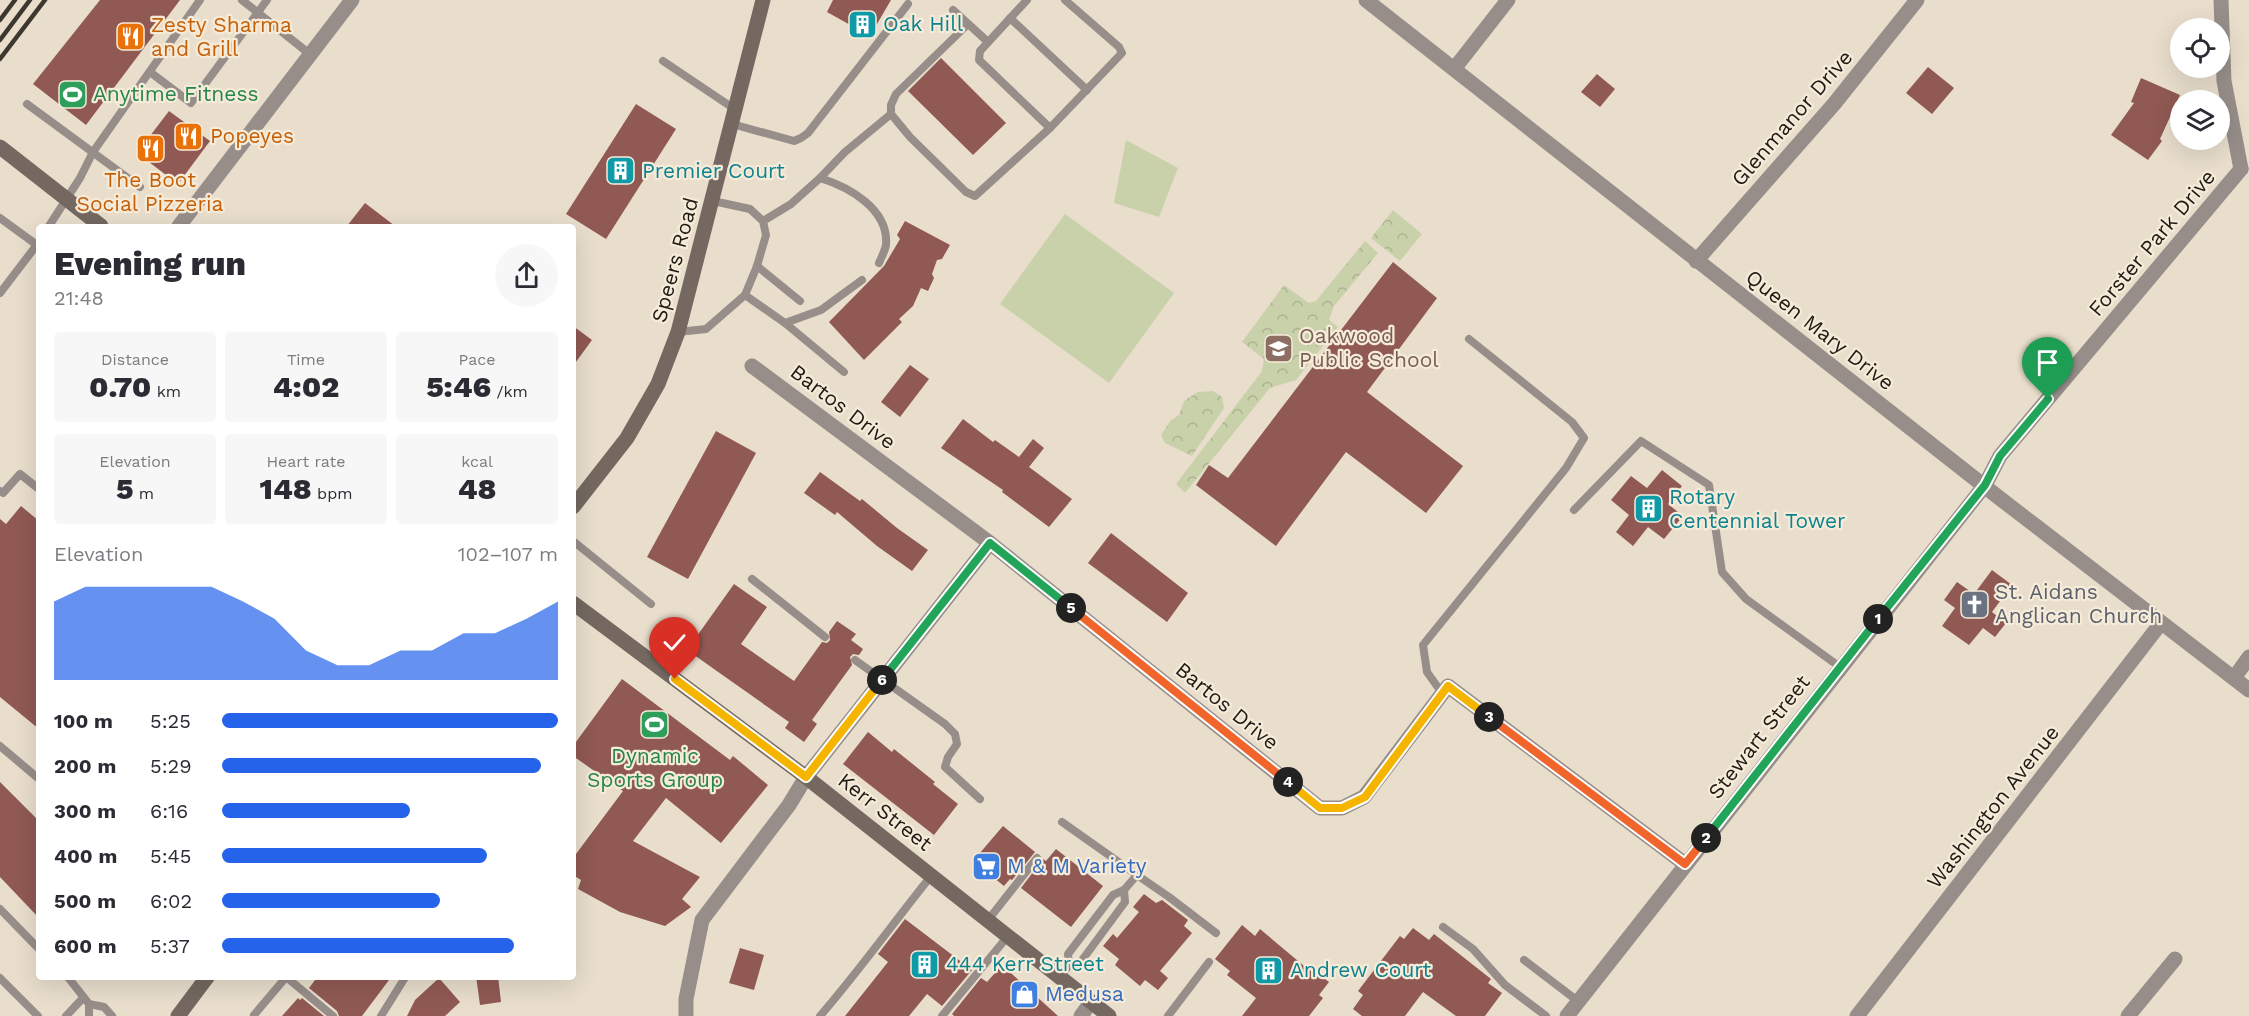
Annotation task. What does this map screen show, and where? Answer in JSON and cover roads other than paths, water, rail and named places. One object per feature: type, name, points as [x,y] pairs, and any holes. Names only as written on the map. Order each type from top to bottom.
[{"type":"main road","name":"Speers Road","points":[[576,503],[627,438],[658,384],[678,332],[764,0]]},
{"type":"main road","points":[[0,147],[98,224]]},
{"type":"main road","name":"Kerr Street","points":[[576,605],[806,777],[1008,936],[1065,971],[1091,1002],[1109,1016]]},
{"type":"main road","points":[[178,1016],[205,980]]},
{"type":"street","points":[[181,224],[352,0]]},
{"type":"street","name":"Queen Mary Drive","points":[[1366,0],[1696,261],[2249,690]]},
{"type":"street","points":[[1454,69],[1508,0]]},
{"type":"street","name":"Glenmanor Drive","points":[[1696,261],[1834,104],[1917,0]]},
{"type":"street","points":[[2221,0],[2224,81],[2245,169]]},
{"type":"street","name":"Forster Park Drive","points":[[1985,485],[2000,456],[2245,169]]},
{"type":"street","name":"Bartos Drive","points":[[752,366],[990,543],[1320,808],[1342,808],[1365,797],[1442,693]]},
{"type":"street","name":"Stewart Street","points":[[1568,1016],[1685,864],[1985,485]]},
{"type":"street","points":[[686,1016],[687,999],[702,920],[789,805],[806,777],[990,543]]},
{"type":"street","name":"Washington Avenue","points":[[1857,1016],[2161,622]]},
{"type":"street","points":[[2234,678],[2249,657]]},
{"type":"street","points":[[1442,693],[1448,686],[1685,864]]},
{"type":"street","points":[[2128,1016],[2175,958]]},
{"type":"street","points":[[1081,1016],[1091,1002]]},
{"type":"lane","points":[[50,224],[93,152],[200,0]]},
{"type":"lane","points":[[242,0],[311,55]]},
{"type":"lane","points":[[150,72],[191,102],[267,0]]},
{"type":"lane","points":[[1027,0],[980,51],[980,62],[1050,128]]},
{"type":"lane","points":[[968,24],[896,94],[891,105],[891,114],[969,195],[973,196],[1050,128],[1121,55],[1122,51],[1065,0]]},
{"type":"lane","points":[[663,61],[734,117],[794,141],[808,133],[908,4]]},
{"type":"lane","points":[[953,10],[988,42]]},
{"type":"lane","points":[[1010,18],[1087,90]]},
{"type":"lane","points":[[27,104],[140,187]]},
{"type":"lane","points":[[763,221],[791,204],[845,152],[891,114]]},
{"type":"lane","points":[[820,178],[842,185],[869,204],[882,221],[886,246],[879,263]]},
{"type":"lane","points":[[678,332],[706,329],[745,295],[758,267],[766,235],[763,221],[750,209],[713,201]]},
{"type":"lane","points":[[0,218],[36,243]]},
{"type":"lane","points":[[0,293],[36,247]]},
{"type":"lane","points":[[758,267],[800,302]]},
{"type":"lane","points":[[785,323],[821,310],[862,280]]},
{"type":"lane","points":[[745,295],[785,323],[844,372]]},
{"type":"lane","points":[[1442,693],[1427,672],[1423,645],[1566,468],[1584,438],[1572,422],[1469,339]]},
{"type":"lane","points":[[1574,510],[1641,441],[1709,485],[1722,572],[1746,599],[1840,667]]},
{"type":"lane","points":[[0,491],[3,493],[20,474],[36,487]]},
{"type":"lane","points":[[576,543],[651,604]]},
{"type":"lane","points":[[752,579],[825,637]]},
{"type":"lane","points":[[855,660],[945,724],[955,734],[957,744],[948,756],[945,767],[980,799]]},
{"type":"lane","points":[[0,746],[36,776]]},
{"type":"lane","points":[[1062,822],[1216,933]]},
{"type":"lane","points":[[988,920],[1037,858]]},
{"type":"lane","points":[[1065,971],[1068,954],[1113,895],[1124,890],[1137,875]]},
{"type":"lane","points":[[820,1016],[932,876]]},
{"type":"lane","points":[[1065,971],[1080,963],[1125,902],[1124,890]]},
{"type":"lane","points":[[0,909],[36,946]]},
{"type":"lane","points":[[1443,927],[1473,949],[1505,985],[1546,1016]]},
{"type":"lane","points":[[942,1016],[1008,936]]},
{"type":"lane","points":[[1524,960],[1579,1002]]},
{"type":"lane","points":[[1168,1016],[1209,962]]},
{"type":"lane","points":[[0,978],[38,1016]]},
{"type":"lane","points":[[70,980],[86,1001],[89,1016]]},
{"type":"lane","points":[[254,1016],[284,980]]},
{"type":"lane","points":[[290,980],[333,1016]]},
{"type":"lane","points":[[381,1016],[404,980]]},
{"type":"lane","points":[[66,1016],[86,1001]]},
{"type":"lane","points":[[86,1001],[104,1007],[112,1016]]},
{"type":"railway","points":[[0,20],[15,0]]},
{"type":"railway","points":[[0,40],[30,0]]},
{"type":"railway","points":[[0,59],[45,0]]},
{"type":"place","name":"Oak Hill","points":[[862,24]]},
{"type":"place","name":"Zesty Sharma and Grill","points":[[130,37]]},
{"type":"place","name":"Anytime Fitness","points":[[72,94]]},
{"type":"place","name":"Popeyes","points":[[189,136]]},
{"type":"place","name":"The Boot Social Pizzeria","points":[[150,149]]},
{"type":"place","name":"Premier Court","points":[[621,171]]},
{"type":"place","name":"Oakwood Public School","points":[[1278,348]]},
{"type":"place","name":"Rotary Centennial Tower","points":[[1648,509]]},
{"type":"place","name":"St. Aidans Anglican Church","points":[[1974,604]]},
{"type":"place","name":"Dynamic Sports Group","points":[[655,725]]},
{"type":"place","name":"M & M Variety","points":[[986,866]]},
{"type":"place","name":"444 Kerr Street","points":[[925,964]]},
{"type":"place","name":"Andrew Court","points":[[1269,970]]},
{"type":"place","name":"Medusa","points":[[1024,994]]}]
